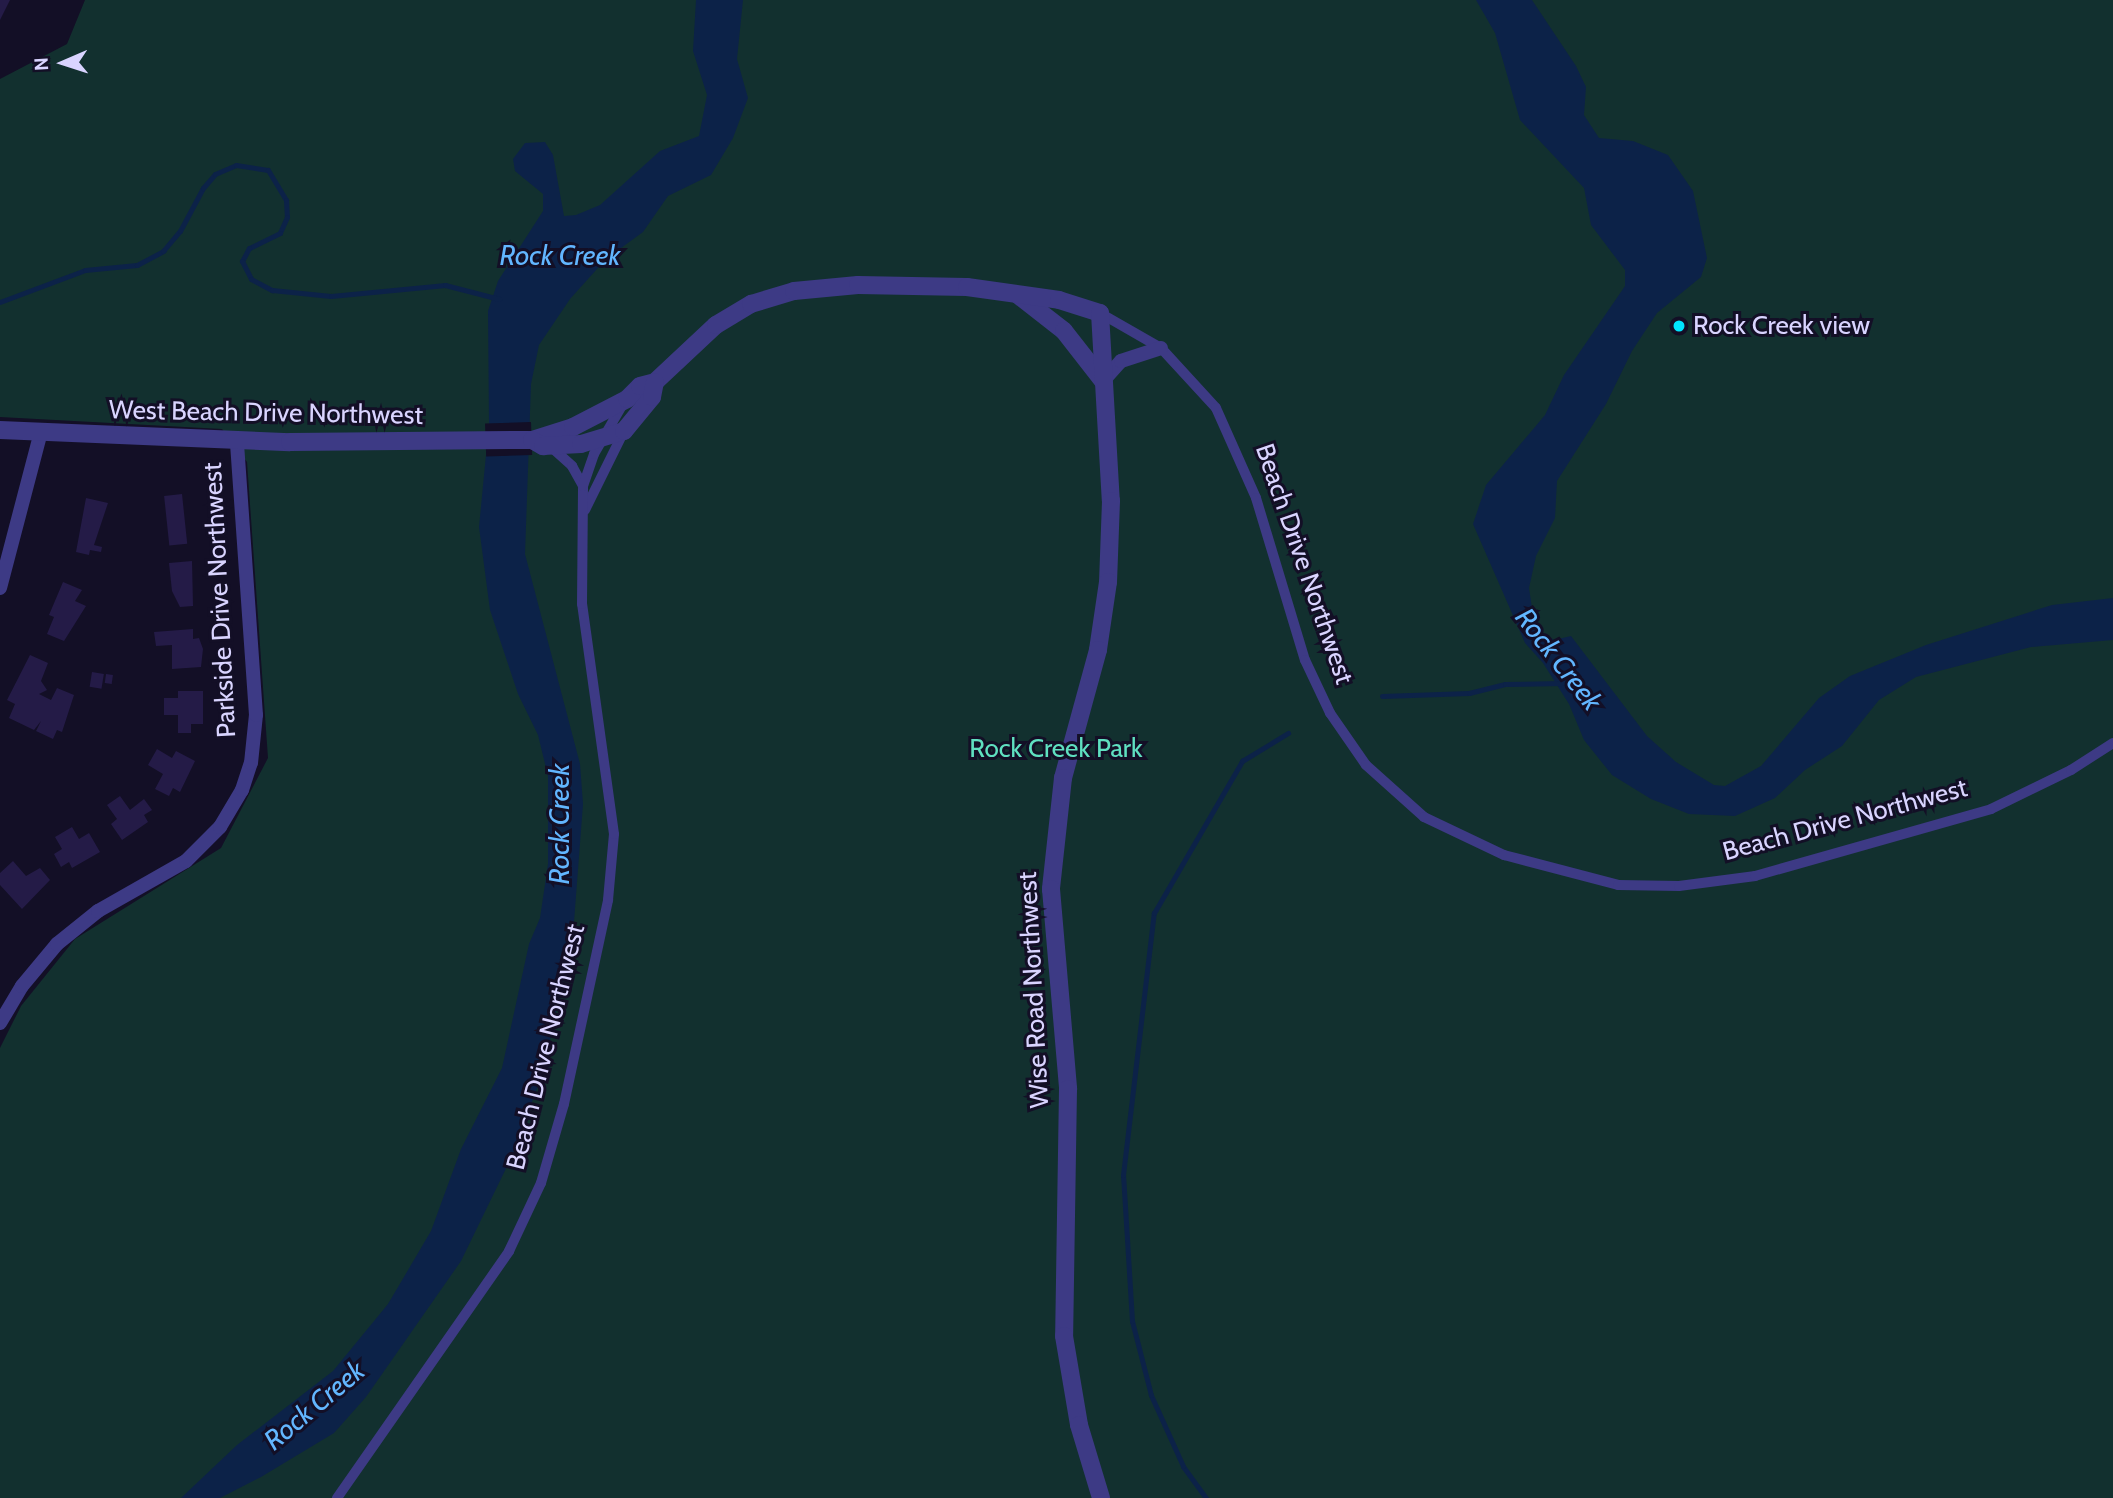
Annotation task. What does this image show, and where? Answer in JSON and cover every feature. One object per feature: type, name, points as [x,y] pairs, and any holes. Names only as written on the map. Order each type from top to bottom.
[{"type":"street","name":"Beach Drive Northwest","points":[[338,1498],[509,1251],[541,1183],[564,1104],[608,900],[614,834],[582,604],[580,543],[585,510],[583,486],[601,441],[627,398],[640,386],[655,382],[716,325],[751,304],[794,290],[923,285],[1016,292],[1100,313],[1161,348],[1216,408],[1239,453],[1305,660],[1330,713],[1366,765],[1424,817],[1504,855],[1618,885],[1679,886],[1755,876],[1991,809],[2071,770],[2113,743]]},
{"type":"street","points":[[1016,292],[1065,331],[1103,381],[1121,361],[1161,348]]},
{"type":"street","name":"Wise Road Northwest","points":[[1100,313],[1111,513],[1108,582],[1098,650],[1059,803],[1051,889],[1068,1089],[1063,1324],[1075,1406],[1101,1498]]},
{"type":"street","name":"Beach Drive Northwest","points":[[585,510],[624,431],[652,397],[655,382]]},
{"type":"street","name":"West Beach Drive Northwest","points":[[0,430],[237,441],[532,440],[573,427],[627,398]]},
{"type":"street","points":[[573,427],[601,441],[607,464]]},
{"type":"street","name":"West Beach Drive Northwest","points":[[532,440],[550,446],[601,441],[624,431]]},
{"type":"street","points":[[0,588],[41,432]]},
{"type":"street","name":"Parkside Drive Northwest","points":[[0,1023],[22,986],[57,944],[98,911],[166,875],[195,854],[220,827],[242,790],[251,763],[256,715],[237,441]]},
{"type":"street","points":[[550,446],[572,466],[583,486]]},
{"type":"green space","name":"Rock Creek Park","points":[[85,0],[2113,0],[2113,1498],[0,1498],[0,1048],[21,1006],[75,939],[221,848],[268,758],[247,462],[222,429],[0,417],[0,79],[67,44]]},
{"type":"water","name":"Rock Creek","points":[[696,0],[743,0],[737,59],[748,98],[733,138],[711,175],[668,196],[643,232],[606,259],[570,299],[539,345],[531,384],[525,554],[580,764],[583,804],[573,935],[543,1072],[513,1154],[461,1261],[366,1397],[334,1433],[261,1477],[220,1498],[181,1498],[237,1445],[333,1371],[388,1304],[431,1231],[461,1149],[502,1068],[529,944],[540,918],[548,864],[548,776],[538,735],[518,694],[490,610],[479,527],[489,424],[488,311],[498,281],[543,211],[543,194],[515,171],[513,159],[525,143],[545,142],[553,155],[564,216],[576,215],[600,205],[660,151],[699,136],[707,95],[693,51]]},
{"type":"water","name":"Rock Creek","points":[[1476,0],[1532,0],[1576,66],[1586,87],[1584,115],[1599,138],[1633,141],[1668,155],[1693,191],[1707,258],[1701,277],[1657,313],[1632,351],[1606,404],[1557,481],[1555,518],[1536,556],[1529,588],[1535,628],[1554,640],[1571,636],[1647,736],[1676,762],[1714,785],[1725,786],[1761,766],[1819,698],[1850,676],[1926,645],[2052,605],[2113,598],[2113,640],[2031,647],[1916,677],[1879,700],[1842,746],[1805,770],[1775,798],[1735,816],[1689,814],[1651,799],[1612,775],[1584,740],[1569,704],[1543,663],[1525,643],[1473,524],[1486,485],[1545,415],[1564,375],[1625,286],[1625,270],[1591,225],[1584,188],[1520,120],[1495,33]]},
{"type":"pier","points":[[531,422],[532,455],[486,457],[485,424]]},
{"type":"building","points":[[0,0],[10,0],[0,20]]},
{"type":"building","points":[[182,494],[187,544],[169,546],[164,496]]},
{"type":"building","points":[[86,498],[108,503],[94,545],[102,547],[101,552],[90,550],[89,555],[76,552]]},
{"type":"building","points":[[192,561],[193,606],[180,607],[172,591],[169,563]]},
{"type":"building","points":[[63,582],[82,590],[75,601],[86,606],[64,641],[47,634],[54,617],[49,615]]},
{"type":"building","points":[[193,629],[193,639],[199,638],[203,649],[201,667],[172,669],[172,645],[156,646],[154,632]]},
{"type":"building","points":[[30,655],[48,663],[41,681],[47,690],[39,694],[51,700],[57,688],[74,695],[62,732],[57,730],[53,739],[36,731],[41,721],[34,730],[9,718],[15,704],[7,700]]},
{"type":"building","points":[[92,672],[104,674],[102,689],[90,687]]},
{"type":"building","points":[[106,674],[113,675],[112,684],[105,683]]},
{"type":"building","points":[[178,691],[203,691],[203,724],[191,724],[191,733],[178,733],[178,715],[164,715],[164,698],[178,698]]},
{"type":"building","points":[[157,749],[172,758],[176,751],[195,761],[180,792],[173,788],[169,796],[155,789],[163,774],[148,765]]},
{"type":"building","points":[[120,796],[130,810],[144,799],[152,810],[144,815],[148,822],[122,840],[111,824],[117,819],[107,805]]},
{"type":"building","points":[[72,827],[79,839],[89,833],[100,852],[72,868],[69,862],[61,867],[54,854],[62,849],[55,837]]},
{"type":"building","points":[[13,861],[26,876],[40,868],[50,880],[22,909],[0,885],[0,873]]},
{"type":"waterway","points":[[0,302],[85,270],[137,265],[163,251],[180,231],[203,188],[215,174],[236,165],[268,170],[286,200],[287,217],[280,233],[249,248],[242,261],[251,279],[272,290],[331,296],[445,285],[499,299]]},
{"type":"waterway","points":[[1382,696],[1469,693],[1505,684],[1563,683]]},
{"type":"waterway","points":[[1206,1498],[1183,1466],[1151,1395],[1132,1321],[1123,1175],[1154,913],[1242,761],[1288,733]]},
{"type":"place","name":"Rock Creek view","points":[[1679,326]]}]
